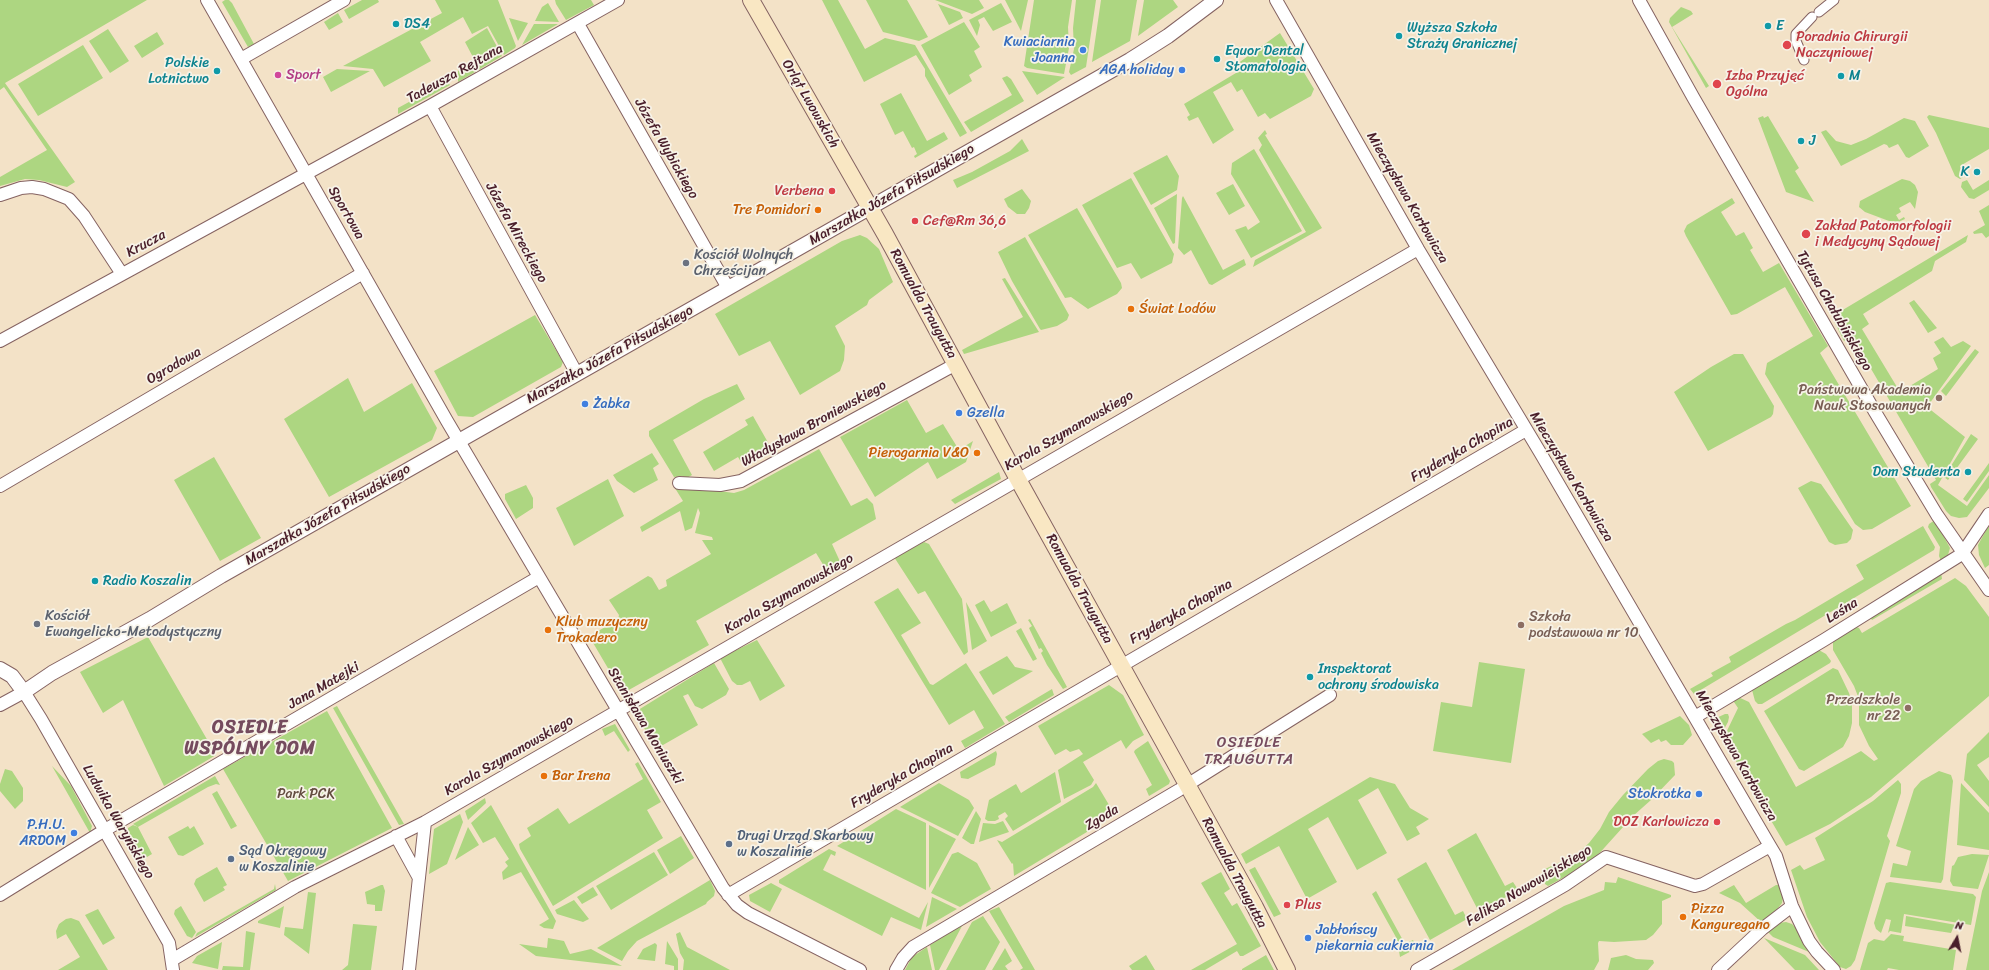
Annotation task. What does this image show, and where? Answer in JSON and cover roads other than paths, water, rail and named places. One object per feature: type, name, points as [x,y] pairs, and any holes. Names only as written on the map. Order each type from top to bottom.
[{"type":"main road","name":"Orląt Lwowskich","points":[[751,0],[870,208]]},
{"type":"main road","name":"Romualda Traugutta","points":[[870,208],[1255,907],[1287,970]]},
{"type":"street","name":"Sportowa","points":[[208,0],[458,440]]},
{"type":"street","points":[[241,59],[344,0]]},
{"type":"street","name":"Tadeusza Rejtana","points":[[306,174],[578,24],[618,0]]},
{"type":"street","name":"Marszałka Józefa Piłsudskiego","points":[[0,705],[24,692],[52,673],[150,619],[221,576],[458,440],[1141,54],[1178,29],[1216,0]]},
{"type":"street","name":"Mieczysława Karłowicza","points":[[1276,0],[1418,249],[1776,856],[1792,906],[1813,946],[1834,970]]},
{"type":"street","name":"Tytusa Chałubińskiego","points":[[1639,0],[1693,97],[1872,406],[1962,554],[1989,590]]},
{"type":"street","points":[[1804,60],[1796,41],[1796,34],[1815,14],[1834,0]]},
{"type":"street","name":"Józefa Wybickiego","points":[[578,24],[728,288]]},
{"type":"street","name":"Józefa Mireckiego","points":[[430,106],[577,374]]},
{"type":"street","name":"Krucza","points":[[0,341],[306,174]]},
{"type":"street","points":[[0,195],[21,188],[32,187],[44,189],[68,199],[78,208],[91,226],[122,274]]},
{"type":"street","name":"Karola Szymanowskiego","points":[[173,965],[295,888],[426,822],[1018,478],[1418,249]]},
{"type":"street","name":"Ogrodowa","points":[[0,486],[363,273]]},
{"type":"street","name":"Władysława Broniewskiego","points":[[679,483],[720,486],[741,481],[956,364]]},
{"type":"street","name":"Fryderyka Chopina","points":[[728,895],[1526,430]]},
{"type":"street","name":"Stanisława Moniuszki","points":[[458,440],[728,895],[737,905],[748,913],[860,970]]},
{"type":"street","name":"Leśna","points":[[1695,717],[1824,640],[1962,554],[1989,514]]},
{"type":"street","name":"Jana Matejki","points":[[0,895],[105,830],[539,577]]},
{"type":"street","points":[[0,669],[12,676],[24,692]]},
{"type":"street","name":"Ludwika Waryńskiego","points":[[24,692],[169,943],[173,965]]},
{"type":"street","name":"Zgoda","points":[[896,970],[913,947],[1187,785],[1330,695]]},
{"type":"street","points":[[409,970],[426,822]]},
{"type":"street","points":[[396,836],[419,878]]},
{"type":"street","name":"Feliksa Nowowiejskiego","points":[[1417,970],[1565,885],[1606,857],[1695,886],[1703,884],[1770,846]]},
{"type":"street","points":[[1718,970],[1762,929],[1792,906]]},
{"type":"place","name":"DS4","points":[[396,24]]},
{"type":"place","name":"E","points":[[1768,26]]},
{"type":"place","name":"Wyższa Szkoła Straży Granicznej","points":[[1399,36]]},
{"type":"place","name":"Poradnia Chirurgii Naczyniowej","points":[[1787,45]]},
{"type":"place","name":"Kwiaciarnia Joanna","points":[[1083,50]]},
{"type":"place","name":"Equor Dental Stomatologia","points":[[1217,59]]},
{"type":"place","name":"AGA holiday","points":[[1182,70]]},
{"type":"place","name":"Polskie Lotnictwo","points":[[217,71]]},
{"type":"place","name":"Sport","points":[[278,75]]},
{"type":"place","name":"M","points":[[1841,76]]},
{"type":"place","name":"Izba Przyjęć Ogólna","points":[[1717,84]]},
{"type":"place","name":"J","points":[[1801,141]]},
{"type":"place","name":"K","points":[[1977,172]]},
{"type":"place","name":"Verbena","points":[[832,191]]},
{"type":"place","name":"Tre Pomidori","points":[[818,210]]},
{"type":"place","name":"Cef@Rm 36,6","points":[[915,221]]},
{"type":"place","name":"Zakład Patomorfologii i Medycyny Sądowej","points":[[1806,234]]},
{"type":"place","name":"Kościół Wolnych Chrześcijan","points":[[686,263]]},
{"type":"place","name":"Świat Lodów","points":[[1131,309]]},
{"type":"place","name":"Państwowa Akademia Nauk Stosowanych","points":[[1939,398]]},
{"type":"place","name":"Żabka","points":[[585,404]]},
{"type":"place","name":"Gzella","points":[[959,413]]},
{"type":"place","name":"Pierogarnia V&O","points":[[977,453]]},
{"type":"place","name":"Dom Studenta","points":[[1968,472]]},
{"type":"place","name":"Radio Koszalin","points":[[95,581]]},
{"type":"place","name":"Kościół Ewangelicko-Metodystyczny","points":[[37,624]]},
{"type":"place","name":"Szkoła podstawowa nr 10","points":[[1521,625]]},
{"type":"place","name":"Klub muzyczny Trokadero","points":[[548,630]]},
{"type":"place","name":"Inspektorat ochrony środowiska","points":[[1310,677]]},
{"type":"place","name":"Przedszkole nr 22","points":[[1908,708]]},
{"type":"place","name":"Bar Irena","points":[[544,776]]},
{"type":"place","name":"Stokrotka","points":[[1699,794]]},
{"type":"place","name":"DOZ Karlowicza","points":[[1717,822]]},
{"type":"place","name":"P.H.U. ARDOM","points":[[74,833]]},
{"type":"place","name":"Drugi Urząd Skarbowy w Koszalinie","points":[[729,844]]},
{"type":"place","name":"Sąd Okręgowy w Koszalinie","points":[[231,859]]},
{"type":"place","name":"Plus","points":[[1287,905]]},
{"type":"place","name":"Pizza Kanguregano","points":[[1683,917]]},
{"type":"place","name":"Jabłońscy piekarnia cukiernia","points":[[1308,938]]},
{"type":"district","name":"OSIEDLE WSPÓLNY DOM","points":[[250,738]]},
{"type":"district","name":"OSIEDLE TRAUGUTTA","points":[[1249,752]]},
{"type":"park label","name":"Park PCK","points":[[306,794]]}]
